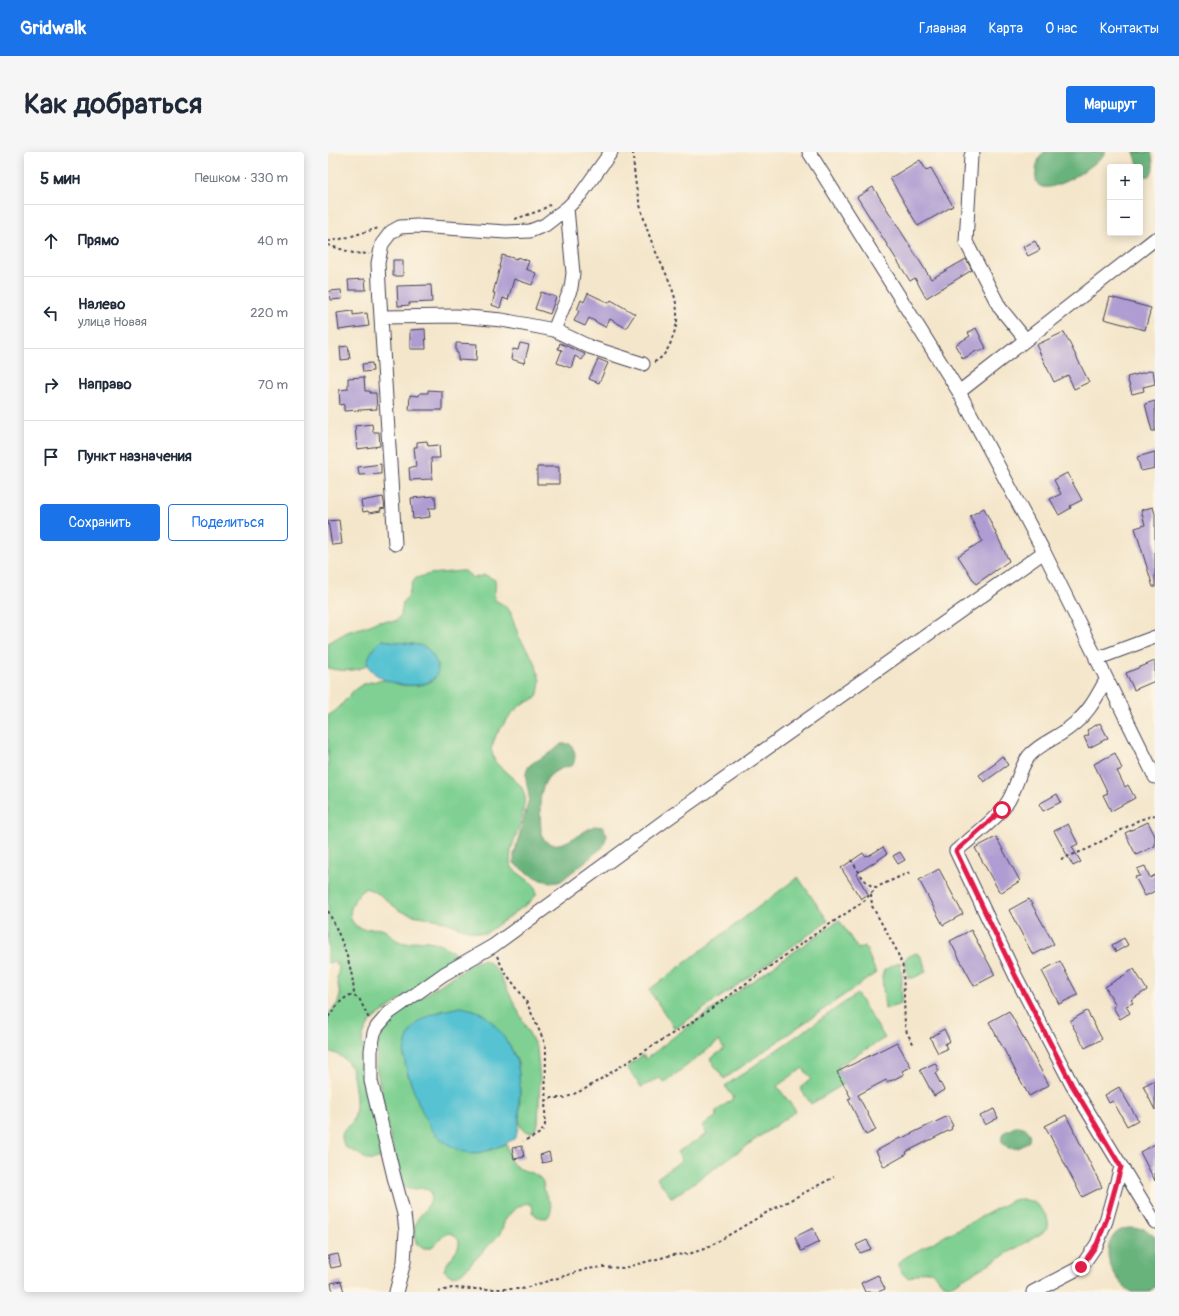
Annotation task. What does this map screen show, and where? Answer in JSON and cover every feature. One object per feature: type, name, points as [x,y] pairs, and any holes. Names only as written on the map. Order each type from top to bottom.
[{"type":"street","points":[[394,544],[378,263],[382,244],[391,232],[400,227],[417,226],[506,232],[530,231],[545,225],[567,208],[581,194],[611,152]]},
{"type":"street","points":[[809,152],[959,392],[1044,552],[1155,777]]},
{"type":"street","points":[[973,152],[971,156],[966,242],[1000,308],[1026,340]]},
{"type":"street","points":[[554,330],[571,288],[573,273],[567,208]]},
{"type":"street","points":[[959,392],[1155,239]]},
{"type":"street","points":[[382,316],[456,316],[502,320],[554,330],[590,347],[643,364]]},
{"type":"street","points":[[396,1292],[404,1262],[406,1231],[404,1214],[371,1081],[371,1050],[374,1033],[389,1013],[444,974],[493,946],[667,819],[1044,552]]},
{"type":"street","points":[[1096,659],[1155,637]]},
{"type":"street","points":[[1106,680],[1083,717],[1068,729],[1035,750],[1025,762],[1007,804],[956,851],[1016,977],[1072,1085],[1155,1222]]},
{"type":"street","points":[[1033,1292],[1081,1267],[1097,1244],[1106,1221],[1121,1167]]},
{"type":"path","points":[[633,152],[636,189],[642,214],[676,299],[678,316],[669,348],[662,358],[653,363],[643,364]]},
{"type":"path","points":[[510,219],[528,215],[552,204]]},
{"type":"path","points":[[328,241],[334,241],[383,227]]},
{"type":"path","points":[[328,245],[353,253],[364,254],[372,253],[381,249]]},
{"type":"path","points":[[1061,859],[1088,849],[1139,820],[1155,815]]},
{"type":"path","points":[[851,860],[868,884],[873,887],[877,887]]},
{"type":"path","points":[[545,1101],[552,1098],[565,1098],[585,1089],[670,1034],[688,1025],[796,947],[863,902],[877,887],[910,872]]},
{"type":"path","points":[[871,894],[872,906],[896,949],[903,967],[905,1026],[914,1045]]},
{"type":"path","points":[[328,911],[339,933],[350,968],[354,983],[354,995]]},
{"type":"path","points":[[493,946],[504,971],[525,999],[546,1048],[544,1130],[539,1134],[523,1141]]},
{"type":"path","points":[[328,1017],[342,1000],[350,995],[354,995],[359,998],[366,1014],[372,1023],[377,1027]]},
{"type":"path","points":[[438,1292],[452,1288],[473,1290],[522,1289],[587,1269],[603,1267],[623,1268],[672,1255],[689,1254],[707,1248],[764,1214],[834,1177]]},
{"type":"green space","points":[[1044,152],[1106,152],[1095,163],[1076,176],[1055,186],[1046,187],[1040,186],[1036,178],[1037,164]]},
{"type":"green space","points":[[1134,152],[1151,152],[1153,169],[1149,176],[1143,175],[1143,164],[1138,164]]},
{"type":"green space","points":[[465,571],[473,578],[485,575],[495,580],[495,600],[510,611],[519,637],[535,662],[540,681],[538,694],[535,699],[522,704],[511,714],[496,735],[491,749],[495,762],[520,785],[523,790],[525,797],[522,818],[511,850],[510,863],[513,869],[533,884],[536,890],[536,895],[530,902],[485,934],[467,930],[440,920],[400,911],[379,894],[366,888],[357,896],[351,907],[350,913],[354,924],[360,928],[381,929],[386,931],[396,940],[404,943],[417,941],[434,942],[449,949],[456,955],[456,961],[374,1018],[365,1031],[362,1041],[382,1150],[380,1158],[375,1160],[367,1160],[345,1147],[342,1140],[343,1132],[354,1119],[356,1109],[352,1070],[343,1058],[328,1051],[328,1015],[338,1003],[340,995],[337,979],[339,967],[335,961],[328,963],[328,715],[333,713],[355,689],[360,686],[374,681],[386,680],[401,685],[421,685],[429,683],[433,680],[437,671],[419,645],[382,640],[365,666],[352,670],[328,668],[328,643],[347,632],[378,621],[396,621],[401,615],[403,602],[408,596],[416,578],[430,574]]},
{"type":"green space","points":[[561,744],[570,744],[575,754],[575,759],[573,765],[558,770],[550,775],[545,782],[540,799],[541,834],[546,841],[552,844],[566,842],[594,826],[603,827],[607,835],[603,847],[561,881],[549,882],[536,878],[518,867],[514,863],[514,855],[529,799],[526,780],[528,767],[532,763],[555,750]]},
{"type":"green space","points":[[798,877],[828,921],[675,1029],[649,990]]},
{"type":"green space","points":[[839,920],[858,949],[865,946],[876,973],[724,1079],[710,1059],[724,1049],[719,1041],[664,1083],[660,1078],[641,1087],[627,1067],[643,1055],[646,1059],[675,1036]]},
{"type":"green space","points":[[916,953],[922,957],[926,972],[913,978],[908,978],[905,960]]},
{"type":"green space","points":[[482,960],[489,962],[499,973],[537,1049],[540,1080],[538,1124],[534,1131],[524,1131],[521,1128],[519,1119],[520,1093],[518,1063],[512,1050],[494,1025],[444,1010],[419,1022],[408,1036],[404,1057],[408,1075],[420,1106],[490,1150],[505,1144],[507,1145],[510,1159],[514,1165],[537,1175],[542,1180],[551,1210],[547,1218],[543,1218],[537,1217],[534,1214],[533,1208],[530,1204],[526,1203],[519,1207],[506,1218],[499,1235],[462,1273],[452,1276],[444,1270],[459,1245],[459,1241],[454,1235],[450,1233],[446,1234],[430,1248],[425,1248],[417,1244],[415,1238],[414,1232],[416,1223],[431,1200],[431,1196],[430,1192],[425,1188],[410,1189],[403,1187],[390,1137],[376,1066],[377,1049],[382,1030],[391,1018],[473,963]]},
{"type":"green space","points":[[900,962],[902,977],[901,1004],[885,1009],[882,977],[884,970]]},
{"type":"green space","points":[[857,994],[885,1038],[838,1066],[844,1076],[844,1084],[811,1104],[800,1088],[811,1079],[803,1068],[777,1086],[796,1111],[672,1198],[657,1178],[682,1160],[677,1152],[707,1134],[702,1126],[717,1116],[715,1112],[734,1098],[725,1086]]},
{"type":"green space","points":[[1017,1126],[1028,1130],[1029,1141],[1020,1147],[1006,1147],[1003,1144],[1003,1133]]},
{"type":"green space","points":[[1013,1200],[1028,1200],[1043,1211],[1048,1220],[1045,1231],[952,1285],[943,1283],[934,1273],[928,1271],[909,1278],[899,1268],[901,1261],[906,1257]]},
{"type":"green space","points":[[1129,1228],[1145,1229],[1155,1237],[1155,1287],[1148,1292],[1131,1292],[1120,1282],[1112,1270],[1108,1256],[1110,1242],[1113,1236],[1118,1232]]},
{"type":"water","points":[[382,640],[419,645],[427,648],[437,663],[437,674],[430,681],[418,685],[403,685],[388,681],[376,674],[367,664],[372,651]]},
{"type":"water","points":[[461,1007],[482,1013],[494,1024],[512,1051],[519,1073],[519,1122],[514,1139],[495,1148],[475,1153],[468,1153],[449,1145],[441,1140],[432,1130],[415,1093],[407,1071],[404,1055],[408,1037],[419,1023],[436,1013]]},
{"type":"building","points":[[920,160],[926,170],[931,168],[953,206],[918,226],[890,178]]},
{"type":"building","points":[[873,187],[931,279],[966,259],[972,270],[926,298],[915,278],[910,281],[857,197]]},
{"type":"building","points":[[1035,241],[1040,250],[1028,256],[1023,247]]},
{"type":"building","points":[[502,255],[517,259],[517,257],[529,261],[526,269],[536,273],[532,285],[514,279],[508,300],[503,298],[500,308],[492,305],[495,293],[493,293]]},
{"type":"building","points":[[393,260],[403,260],[403,276],[393,276]]},
{"type":"building","points":[[365,279],[366,290],[349,290],[348,280]]},
{"type":"building","points":[[431,285],[432,302],[409,303],[410,305],[398,306],[397,286]]},
{"type":"building","points":[[341,290],[342,299],[331,300],[330,291]]},
{"type":"building","points":[[541,292],[556,297],[550,314],[535,309]]},
{"type":"building","points":[[588,293],[609,303],[611,300],[635,314],[626,328],[610,319],[605,327],[589,318],[585,326],[574,321],[579,311],[577,310],[581,300],[584,302]]},
{"type":"building","points":[[1110,297],[1151,308],[1145,330],[1104,319]]},
{"type":"building","points":[[353,311],[353,315],[367,313],[369,326],[339,330],[337,313]]},
{"type":"building","points":[[976,328],[986,348],[979,352],[978,350],[963,359],[955,345],[970,336],[968,333]]},
{"type":"building","points":[[425,329],[426,349],[410,349],[410,330]]},
{"type":"building","points":[[1064,332],[1089,382],[1074,389],[1068,375],[1054,382],[1036,345]]},
{"type":"building","points":[[456,343],[477,344],[476,361],[458,360]]},
{"type":"building","points":[[520,343],[529,345],[524,363],[511,359],[513,349],[518,350]]},
{"type":"building","points":[[560,343],[585,354],[582,360],[575,356],[571,368],[557,363],[562,350],[558,349]]},
{"type":"building","points":[[348,346],[350,359],[341,360],[340,347]]},
{"type":"building","points":[[598,359],[608,363],[599,383],[589,379]]},
{"type":"building","points":[[372,363],[373,371],[363,372],[362,364]]},
{"type":"building","points":[[1153,370],[1155,384],[1143,387],[1144,391],[1132,394],[1127,377]]},
{"type":"building","points":[[364,377],[365,391],[376,393],[377,409],[344,411],[344,404],[340,405],[339,390],[348,389],[348,378]]},
{"type":"building","points":[[428,390],[442,391],[442,410],[409,410],[410,395],[419,396],[420,393],[428,393]]},
{"type":"building","points":[[1155,401],[1155,431],[1152,431],[1145,404]]},
{"type":"building","points":[[372,424],[373,432],[379,432],[380,446],[357,449],[355,426]]},
{"type":"building","points":[[427,441],[428,446],[439,445],[440,458],[431,458],[432,479],[410,480],[409,468],[416,466],[414,447],[417,447],[417,442]]},
{"type":"building","points":[[1155,452],[1155,468],[1141,471],[1137,457]]},
{"type":"building","points":[[381,464],[381,474],[359,475],[358,467]]},
{"type":"building","points":[[537,467],[559,467],[559,484],[537,484]]},
{"type":"building","points":[[1067,473],[1082,500],[1070,506],[1071,508],[1059,515],[1050,499],[1061,494],[1054,480]]},
{"type":"building","points":[[435,496],[436,508],[429,508],[430,517],[413,519],[411,498]]},
{"type":"building","points":[[383,497],[385,508],[380,509],[381,511],[369,513],[368,511],[363,512],[361,501]]},
{"type":"building","points":[[1153,507],[1155,514],[1155,587],[1153,587],[1135,528],[1145,525],[1141,510]]},
{"type":"building","points":[[984,508],[1009,561],[976,584],[958,556],[982,541],[970,516]]},
{"type":"building","points":[[339,520],[342,544],[332,545],[328,521]]},
{"type":"building","points":[[1155,661],[1155,681],[1134,690],[1126,673]]},
{"type":"building","points":[[1100,723],[1108,738],[1089,748],[1084,737],[1089,735],[1087,730]]},
{"type":"building","points":[[1115,753],[1122,769],[1117,771],[1125,787],[1128,785],[1135,798],[1111,811],[1103,795],[1108,793],[1094,764]]},
{"type":"building","points":[[1002,756],[1008,765],[984,782],[979,775],[996,763],[995,762]]},
{"type":"building","points":[[1057,794],[1061,802],[1043,811],[1039,804]]},
{"type":"building","points":[[1148,822],[1155,836],[1155,846],[1136,855],[1125,833]]},
{"type":"building","points":[[1068,824],[1078,844],[1072,847],[1081,862],[1073,866],[1054,831]]},
{"type":"building","points":[[996,837],[1020,881],[1000,893],[975,848]]},
{"type":"building","points":[[883,847],[887,854],[856,874],[868,894],[861,899],[841,868],[863,853],[865,856],[868,856]]},
{"type":"building","points":[[900,852],[905,860],[898,864],[893,856]]},
{"type":"building","points":[[1145,866],[1150,878],[1155,875],[1155,891],[1145,896],[1135,877],[1140,876],[1137,869]]},
{"type":"building","points":[[939,869],[963,914],[943,925],[919,880]]},
{"type":"building","points":[[1029,899],[1054,944],[1033,955],[1009,910]]},
{"type":"building","points":[[971,930],[995,975],[974,986],[950,941]]},
{"type":"building","points":[[1124,938],[1128,945],[1116,952],[1112,945]]},
{"type":"building","points":[[1060,961],[1078,995],[1059,1004],[1042,971]]},
{"type":"building","points":[[1134,969],[1147,990],[1131,1000],[1133,1003],[1126,1006],[1130,1013],[1120,1019],[1113,1007],[1116,1005],[1105,987]]},
{"type":"building","points":[[1009,1011],[1049,1085],[1029,1096],[989,1022]]},
{"type":"building","points":[[1087,1011],[1102,1039],[1085,1048],[1070,1021]]},
{"type":"building","points":[[944,1029],[950,1041],[945,1044],[947,1049],[938,1053],[930,1038]]},
{"type":"building","points":[[897,1042],[911,1067],[902,1071],[904,1074],[891,1081],[887,1082],[886,1080],[858,1095],[876,1130],[866,1135],[848,1099],[851,1098],[837,1072]]},
{"type":"building","points":[[935,1063],[939,1071],[935,1073],[944,1090],[934,1096],[920,1070]]},
{"type":"building","points":[[1155,1080],[1155,1110],[1143,1086]]},
{"type":"building","points":[[1119,1087],[1138,1120],[1127,1126],[1113,1101],[1109,1103],[1105,1095]]},
{"type":"building","points":[[994,1109],[998,1118],[985,1125],[980,1116]]},
{"type":"building","points":[[1066,1115],[1102,1187],[1082,1197],[1045,1126]]},
{"type":"building","points":[[948,1116],[953,1126],[951,1127],[952,1129],[906,1152],[907,1154],[884,1167],[876,1151]]},
{"type":"building","points":[[1155,1144],[1155,1181],[1140,1152]]},
{"type":"building","points":[[522,1146],[524,1157],[514,1159],[512,1148]]},
{"type":"building","points":[[549,1152],[551,1161],[542,1163],[540,1155]]},
{"type":"building","points":[[813,1228],[819,1242],[801,1251],[795,1237]]},
{"type":"building","points":[[867,1240],[871,1249],[860,1253],[856,1245]]},
{"type":"building","points":[[338,1254],[341,1266],[331,1268],[328,1256]]},
{"type":"building","points":[[878,1275],[885,1289],[878,1292],[865,1292],[861,1283]]},
{"type":"building","points":[[341,1281],[344,1292],[333,1292],[331,1283]]},
{"type":"route","points":[[1002,810],[956,851],[1016,977],[1072,1085],[1121,1167],[1106,1221],[1097,1244],[1081,1267]]}]
